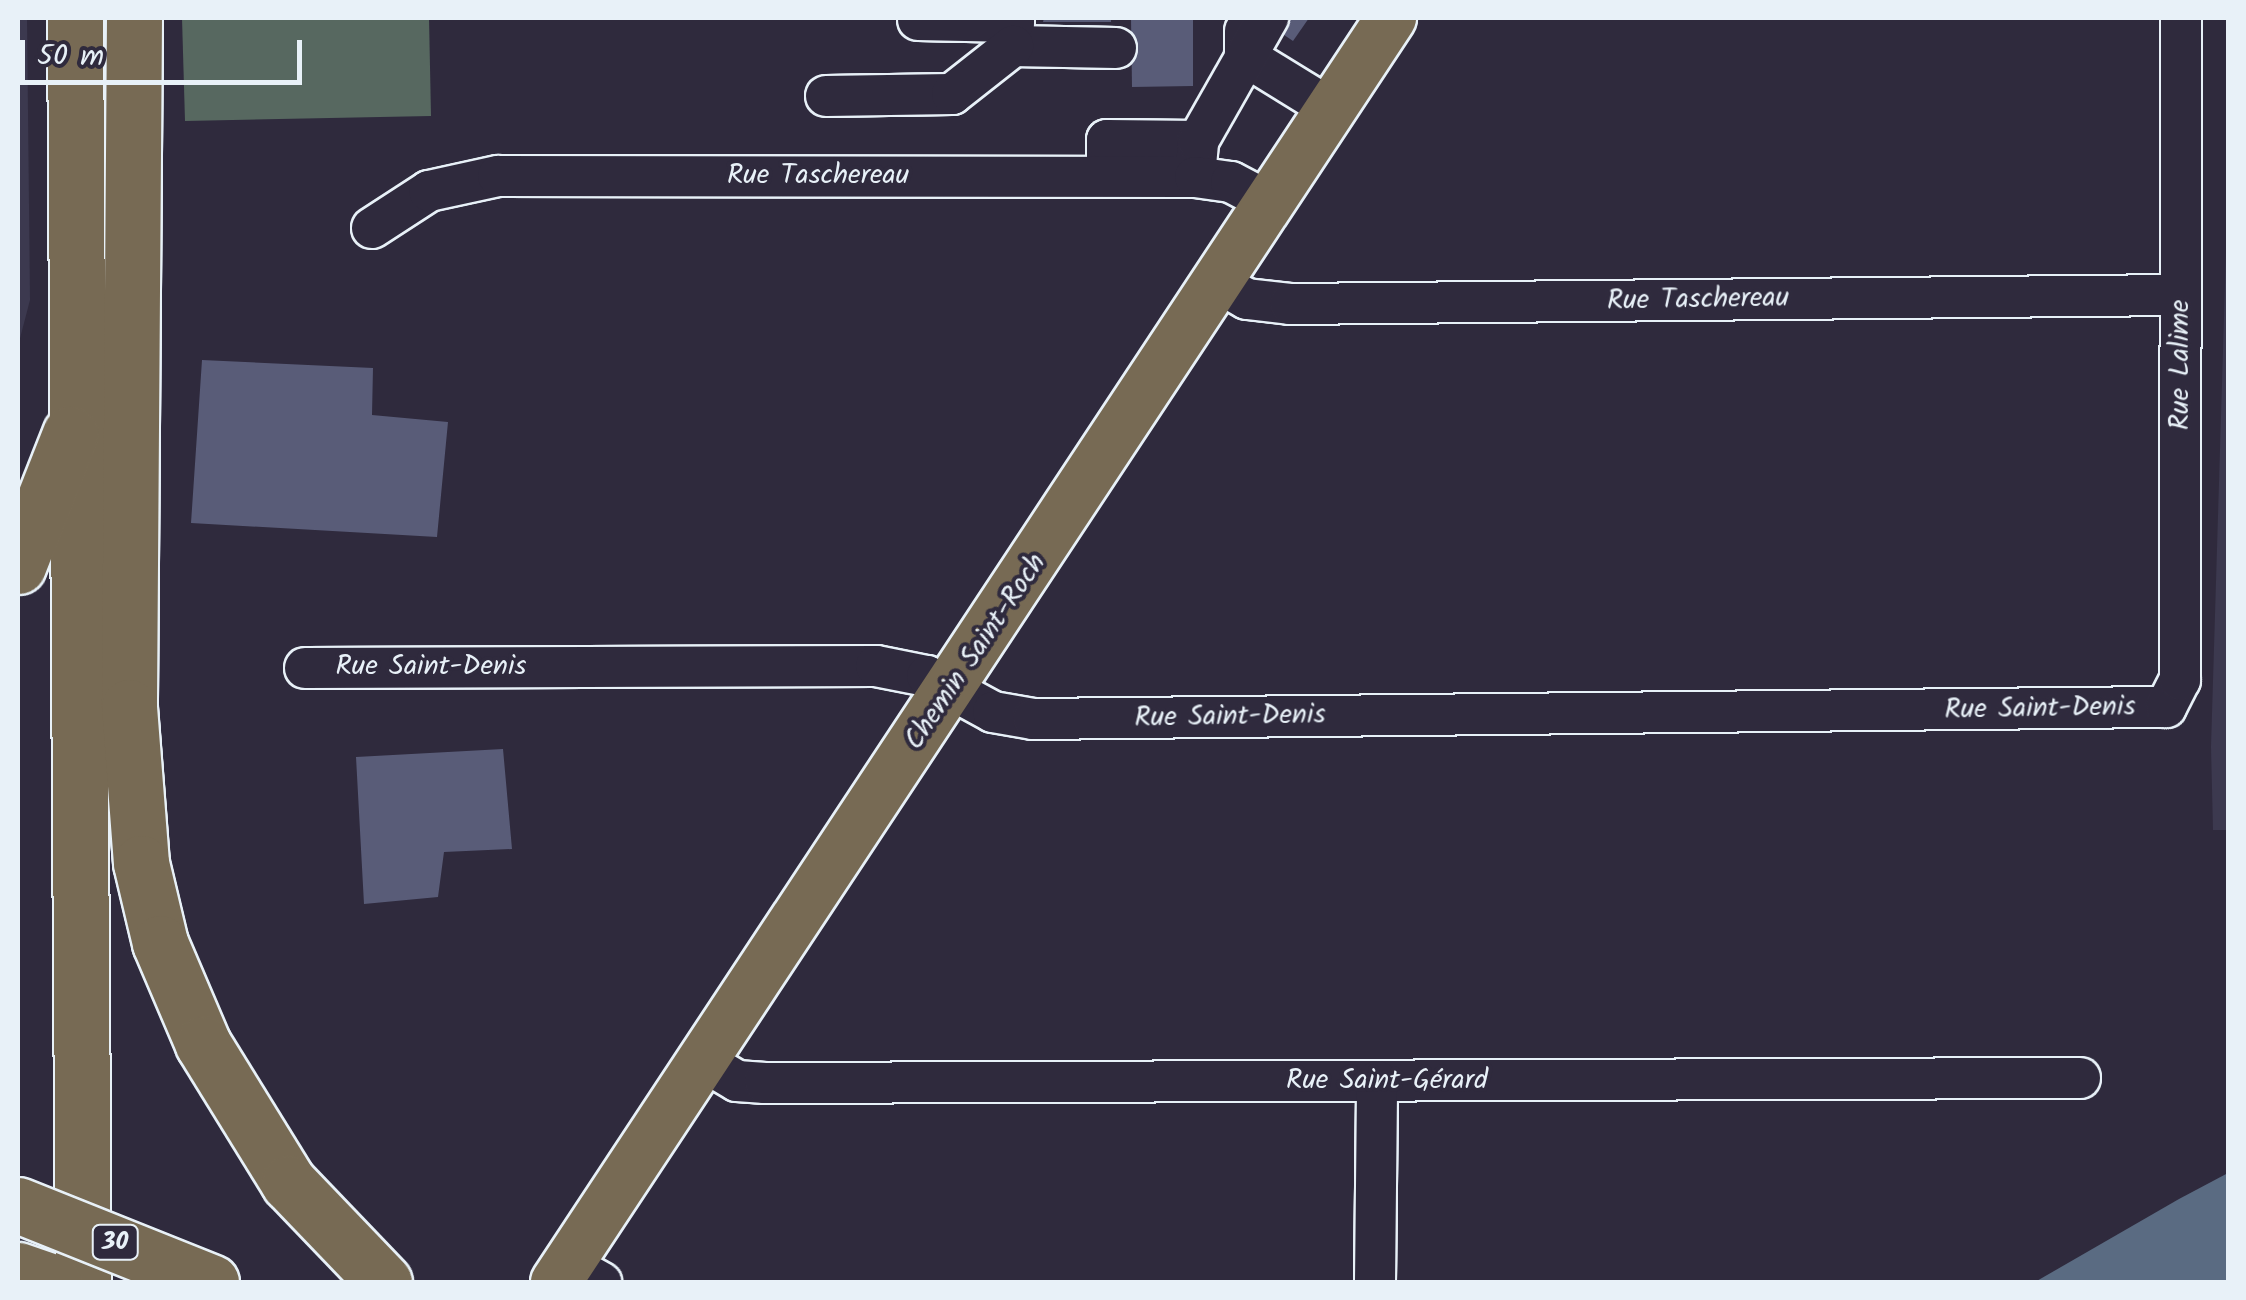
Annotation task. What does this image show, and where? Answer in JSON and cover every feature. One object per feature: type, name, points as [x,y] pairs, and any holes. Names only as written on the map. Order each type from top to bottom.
[{"type":"highway","points":[[75,18],[83,1282]]},
{"type":"highway","points":[[134,18],[129,630],[134,815],[160,943],[186,1008],[226,1084],[289,1183],[384,1282]]},
{"type":"highway","points":[[18,566],[78,415]]},
{"type":"highway","name":"30","points":[[18,1205],[211,1282]]},
{"type":"highway","points":[[18,1270],[53,1282]]},
{"type":"main road","name":"Chemin Saint-Roch","points":[[575,1276],[700,1059],[952,690],[1391,18]]},
{"type":"street","points":[[1196,159],[1245,37],[1268,18]]},
{"type":"street","name":"Rue Lalime","points":[[2166,707],[2180,680],[2181,18]]},
{"type":"street","points":[[918,20],[1014,29],[1116,48]]},
{"type":"street","points":[[826,96],[952,94],[1014,29]]},
{"type":"street","points":[[1245,37],[1332,110]]},
{"type":"street","name":"Rue Taschereau","points":[[372,228],[429,192],[498,176],[1107,176],[1196,159],[1271,202]]},
{"type":"street","name":"Rue Taschereau","points":[[1219,283],[1248,299],[1290,304],[2181,295]]},
{"type":"street","name":"Rue Saint-Denis","points":[[305,668],[876,666],[927,676],[993,712],[1033,719],[2166,707]]},
{"type":"street","name":"Rue Saint-Gérard","points":[[700,1059],[737,1081],[765,1083],[2080,1078]]},
{"type":"street","points":[[1375,1282],[1377,1081]]},
{"type":"shaded area","points":[[18,18],[27,18],[30,300],[18,346]]},
{"type":"shaded area","points":[[2228,185],[2228,830],[2213,830],[2211,747]]},
{"type":"green space","points":[[182,18],[429,18],[431,116],[185,121]]},
{"type":"water","points":[[2228,1173],[2228,1282],[2035,1282],[2179,1199]]},
{"type":"building","points":[[1044,18],[1111,18],[1111,22],[1043,22]]},
{"type":"building","points":[[1131,18],[1193,18],[1193,86],[1132,87]]},
{"type":"building","points":[[1259,18],[1309,18],[1293,41]]},
{"type":"building","points":[[202,360],[373,368],[372,415],[448,422],[437,537],[191,523]]},
{"type":"building","points":[[503,749],[512,849],[444,852],[438,897],[364,904],[356,757]]}]
